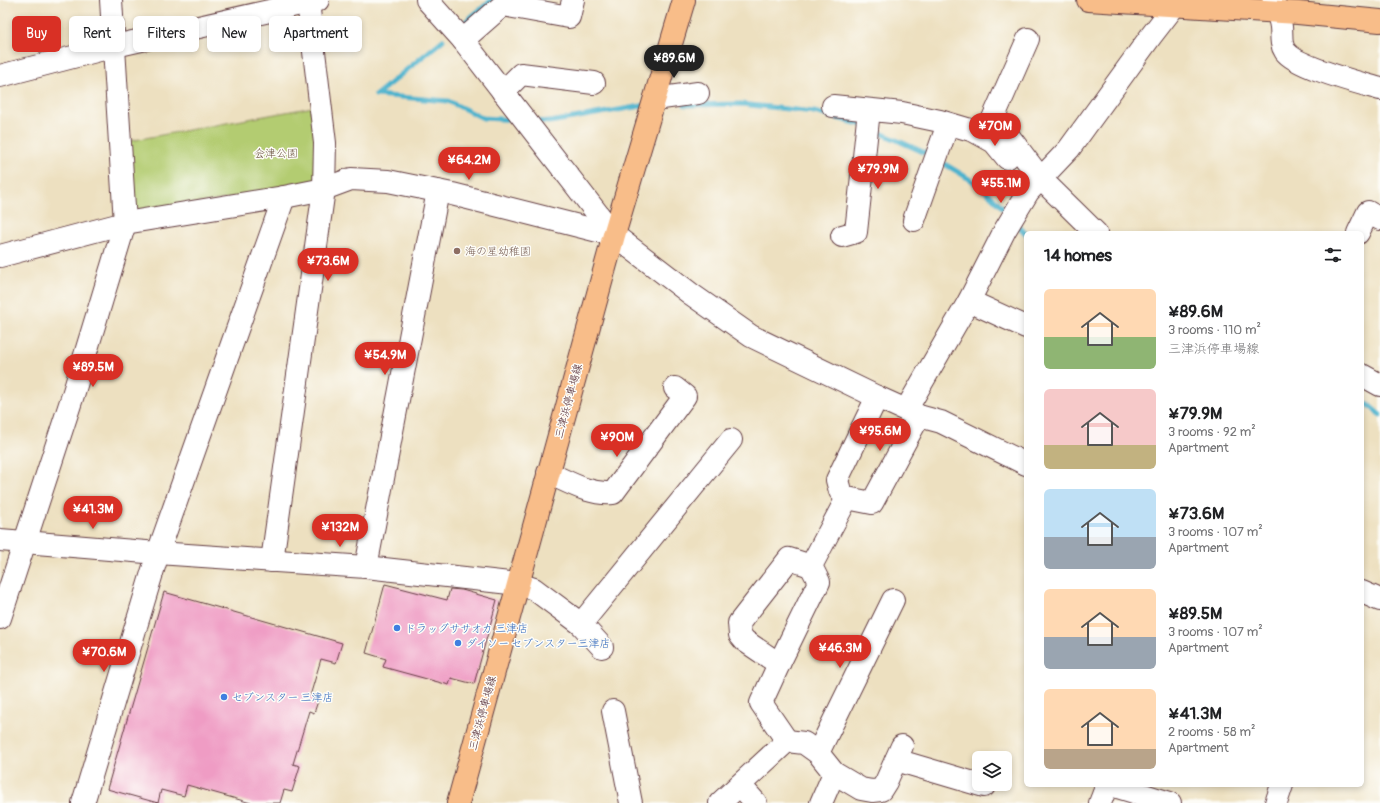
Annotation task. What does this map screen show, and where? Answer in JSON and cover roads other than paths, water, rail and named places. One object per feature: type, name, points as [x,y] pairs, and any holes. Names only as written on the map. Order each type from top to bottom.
[{"type":"main road","name":"三津浜停車場線","points":[[458,803],[614,235],[684,0]]},
{"type":"main road","points":[[1088,0],[1275,6],[1380,21]]},
{"type":"street","points":[[111,0],[112,16]]},
{"type":"street","points":[[427,0],[463,40],[614,235],[692,294],[751,336],[912,413],[941,422],[1024,463]]},
{"type":"street","points":[[463,40],[503,5],[569,17],[573,0]]},
{"type":"street","points":[[125,44],[302,2],[325,143],[324,189],[272,560]]},
{"type":"street","points":[[877,397],[837,480],[840,491],[847,498],[872,503],[912,413],[1006,230],[1034,186],[1069,149],[1178,3]]},
{"type":"street","points":[[1275,6],[1281,27],[1282,42],[1286,52],[1295,59],[1320,70],[1380,89]]},
{"type":"street","points":[[1028,39],[991,123],[1007,134],[1034,186]]},
{"type":"street","points":[[0,76],[92,52]]},
{"type":"street","points":[[0,618],[24,541],[74,395],[126,223],[115,52]]},
{"type":"street","points":[[503,92],[521,74],[594,83]]},
{"type":"street","points":[[653,105],[698,93]]},
{"type":"street","points":[[833,106],[902,113],[974,131],[994,142],[1022,180],[1034,186],[1093,231]]},
{"type":"street","points":[[842,236],[856,232],[870,110]]},
{"type":"street","points":[[914,220],[948,124]]},
{"type":"street","points":[[0,256],[126,223],[284,197],[324,189],[351,179],[388,181],[438,191],[614,235]]},
{"type":"street","points":[[366,567],[438,191]]},
{"type":"street","points":[[83,803],[158,553],[284,197]]},
{"type":"street","points":[[1359,231],[1368,212],[1380,219]]},
{"type":"street","points":[[969,301],[1024,326]]},
{"type":"street","points":[[1364,376],[1380,385]]},
{"type":"street","points":[[548,473],[581,488],[601,494],[612,493],[685,396],[675,388]]},
{"type":"street","points":[[581,624],[731,440]]},
{"type":"street","points":[[811,566],[847,498]]},
{"type":"street","points":[[0,540],[158,553],[366,567],[518,584],[534,589],[581,624],[602,647]]},
{"type":"street","points":[[779,664],[745,641],[740,635],[739,623],[790,559],[811,566],[819,582],[761,703],[787,741],[804,743],[818,753],[834,773],[861,789],[872,791],[881,790],[899,753],[972,777]]},
{"type":"street","points":[[1364,593],[1380,600]]},
{"type":"street","points":[[818,753],[893,600]]},
{"type":"street","points":[[613,711],[631,803]]},
{"type":"street","points":[[720,803],[787,741]]},
{"type":"street","points":[[821,803],[834,773]]},
{"type":"street","points":[[740,785],[756,803]]},
{"type":"street","points":[[1100,803],[1106,787]]},
{"type":"street","points":[[1118,787],[1170,803]]},
{"type":"street","points":[[1276,803],[1281,787]]},
{"type":"waterway","points":[[466,21],[492,0]]},
{"type":"waterway","points":[[376,95],[443,40]]},
{"type":"waterway","points":[[376,95],[448,101],[483,118],[516,120]]},
{"type":"waterway","points":[[685,105],[741,104],[814,112],[863,125]]},
{"type":"waterway","points":[[534,121],[550,122],[647,105]]},
{"type":"waterway","points":[[872,129],[932,156]]},
{"type":"waterway","points":[[939,161],[976,184],[1001,205],[1008,214]]},
{"type":"waterway","points":[[1016,223],[1024,232]]},
{"type":"waterway","points":[[1364,404],[1369,405],[1380,415]]},
{"type":"place","name":"海の星幼稚園","points":[[457,251]]},
{"type":"place","name":"ドラッグササオカ 三津店","points":[[397,628]]},
{"type":"place","name":"ダイソー セブンスター三津店","points":[[458,643]]},
{"type":"place","name":"セブンスター 三津店","points":[[224,697]]},
{"type":"park label","name":"会津公園","points":[[276,153]]}]
